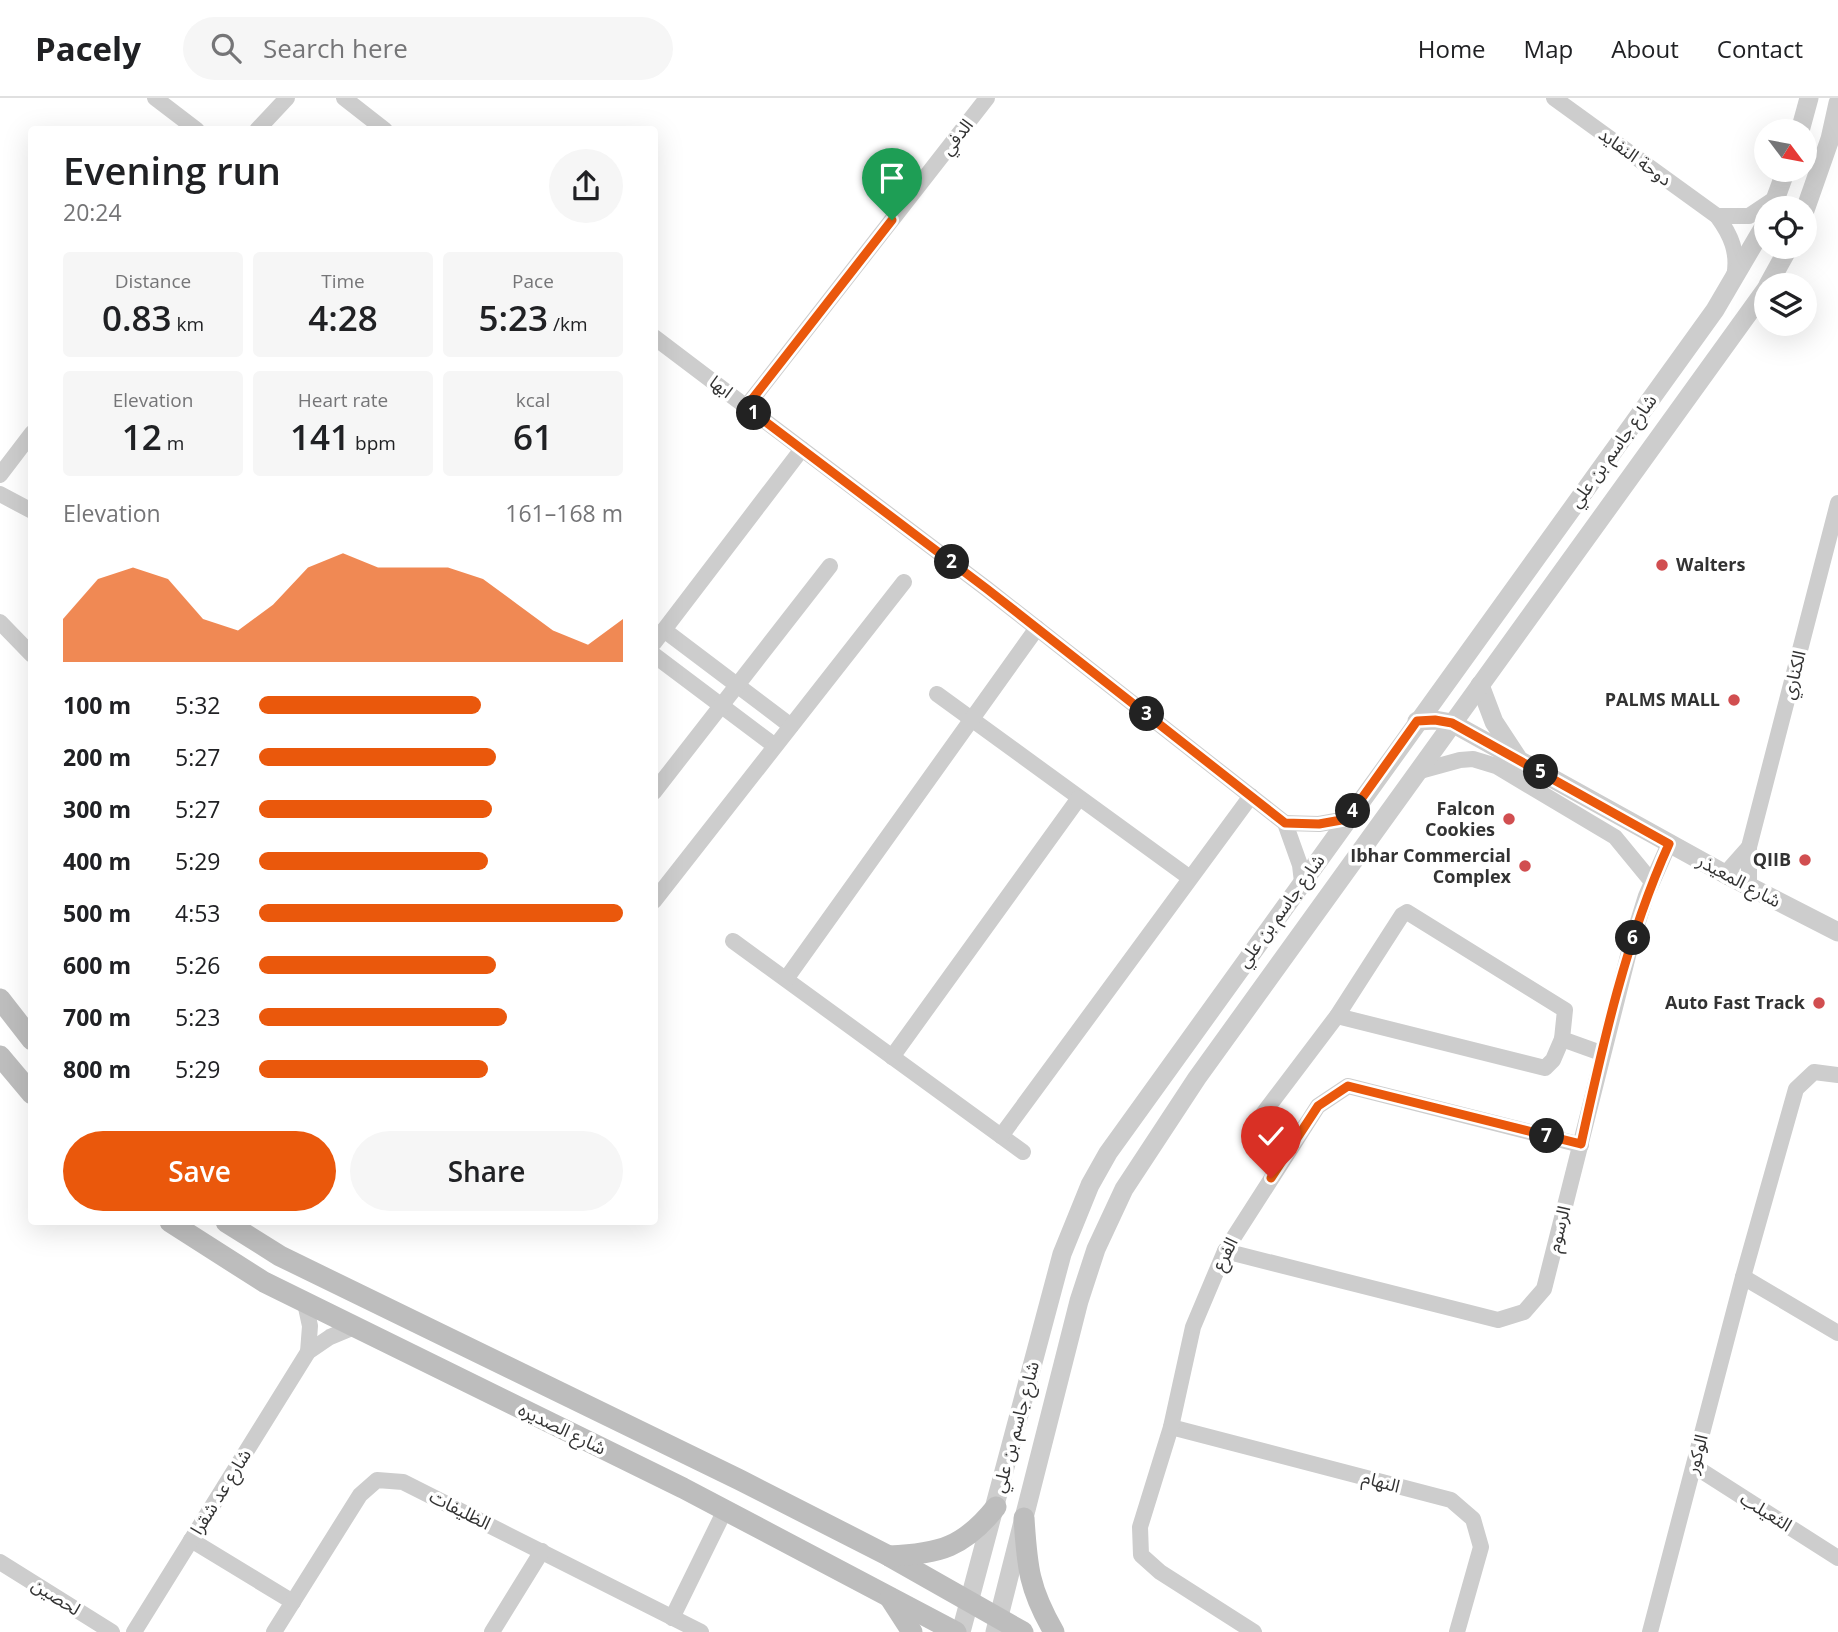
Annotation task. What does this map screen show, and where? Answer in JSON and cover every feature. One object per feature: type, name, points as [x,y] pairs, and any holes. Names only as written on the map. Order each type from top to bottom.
[{"type":"main road","points":[[0,999],[28,1035]]},
{"type":"main road","points":[[0,1056],[28,1089]]},
{"type":"main road","name":"شارع الصديره","points":[[174,1225],[230,1262],[305,1303],[726,1510],[959,1632]]},
{"type":"main road","name":"شارع الصديره","points":[[234,1225],[280,1256],[740,1480],[889,1556],[970,1601],[998,1625],[1023,1632]]},
{"type":"main road","points":[[889,1556],[945,1548],[976,1532],[996,1507]]},
{"type":"main road","points":[[1024,1518],[1028,1578],[1039,1606],[1054,1632]]},
{"type":"main road","points":[[889,1597],[912,1632]]},
{"type":"street","points":[[156,98],[192,126]]},
{"type":"street","points":[[260,126],[275,98]]},
{"type":"street","points":[[267,116],[287,98]]},
{"type":"street","name":"الدفي","points":[[746,407],[987,98]]},
{"type":"street","name":"دوحة النفايد","points":[[1554,98],[1717,216],[1728,231],[1735,248],[1736,267],[1732,285]]},
{"type":"street","points":[[1803,119],[1809,98]]},
{"type":"street","points":[[344,99],[381,126]]},
{"type":"street","points":[[1810,196],[1827,150],[1838,103]]},
{"type":"street","points":[[1717,216],[1749,216],[1754,213]]},
{"type":"street","name":"شارع جاسم بن علي","points":[[959,1632],[996,1507],[1062,1254],[1090,1185],[1108,1153],[1732,285],[1754,245]]},
{"type":"street","name":"شارع جاسم بن علي","points":[[998,1625],[1079,1301],[1096,1249],[1124,1189],[1197,1078],[1754,305]]},
{"type":"street","name":"ابها","points":[[658,340],[1037,628],[1285,823]]},
{"type":"street","points":[[0,475],[28,438]]},
{"type":"street","points":[[791,726],[737,685],[659,636],[802,449]]},
{"type":"street","points":[[0,494],[28,509]]},
{"type":"street","name":"الكناري","points":[[1749,887],[1749,847],[1838,503]]},
{"type":"street","points":[[658,787],[830,566]]},
{"type":"street","points":[[658,896],[904,582]]},
{"type":"street","points":[[0,622],[28,651]]},
{"type":"street","points":[[786,979],[1037,628]]},
{"type":"street","points":[[658,658],[775,747]]},
{"type":"street","points":[[1480,685],[1493,722],[1520,760]]},
{"type":"street","points":[[937,694],[1190,878]]},
{"type":"street","name":"شارع المعيذر","points":[[1417,721],[1452,723],[1669,844],[1838,932]]},
{"type":"street","points":[[1420,771],[1460,760],[1485,761],[1496,766],[1615,837],[1652,882]]},
{"type":"street","points":[[1000,1136],[1251,796]]},
{"type":"street","points":[[892,1057],[1079,798]]},
{"type":"street","points":[[1302,882],[1298,856],[1285,823],[1319,824],[1347,819]]},
{"type":"street","name":"الرسوم","points":[[1225,1251],[1498,1320],[1524,1312],[1544,1289],[1601,1053],[1652,882],[1669,844]]},
{"type":"street","name":"الكناري","points":[[1725,874],[1749,847]]},
{"type":"street","points":[[1262,1115],[1337,1016],[1402,915],[1407,912],[1565,1010],[1562,1039],[1553,1060],[1545,1068],[1337,1016]]},
{"type":"street","points":[[733,941],[1023,1152]]},
{"type":"street","points":[[1562,1039],[1601,1053]]},
{"type":"street","name":"الوكور","points":[[1650,1632],[1743,1277],[1797,1089],[1814,1072],[1838,1075]]},
{"type":"street","name":"الفرع","points":[[1254,1632],[1160,1572],[1141,1555],[1140,1527],[1171,1427],[1193,1327],[1225,1251],[1318,1106],[1348,1086],[1581,1144]]},
{"type":"street","points":[[1743,1277],[1838,1333]]},
{"type":"street","points":[[305,1303],[310,1326],[308,1352]]},
{"type":"street","name":"شارع عد شقرا","points":[[134,1632],[308,1352],[330,1336],[354,1327]]},
{"type":"street","name":"النهام","points":[[1171,1427],[1451,1500],[1473,1519],[1481,1547],[1457,1632]]},
{"type":"street","name":"الثعيلب","points":[[1694,1466],[1838,1558]]},
{"type":"street","name":"الظليفات","points":[[274,1632],[360,1494],[377,1480],[403,1482],[701,1632]]},
{"type":"street","points":[[672,1618],[726,1510]]},
{"type":"street","points":[[191,1540],[293,1602]]},
{"type":"street","points":[[492,1632],[542,1551]]},
{"type":"street","name":"لحصين","points":[[0,1562],[112,1632]]},
{"type":"place","name":"Walters","points":[[1662,565]]},
{"type":"place","name":"PALMS MALL","points":[[1734,700]]},
{"type":"place","name":"Falcon Cookies","points":[[1509,819]]},
{"type":"place","name":"QIIB","points":[[1805,860]]},
{"type":"place","name":"Ibhar Commercial Complex","points":[[1525,866]]},
{"type":"place","name":"Auto Fast Track","points":[[1819,1003]]},
{"type":"route","points":[[892,220],[746,407],[987,589],[1285,823],[1319,824],[1347,819],[1417,721],[1435,720],[1452,723],[1669,844],[1646,896],[1631,944],[1601,1053],[1581,1144],[1348,1086],[1331,1094],[1318,1106],[1271,1178]]}]
